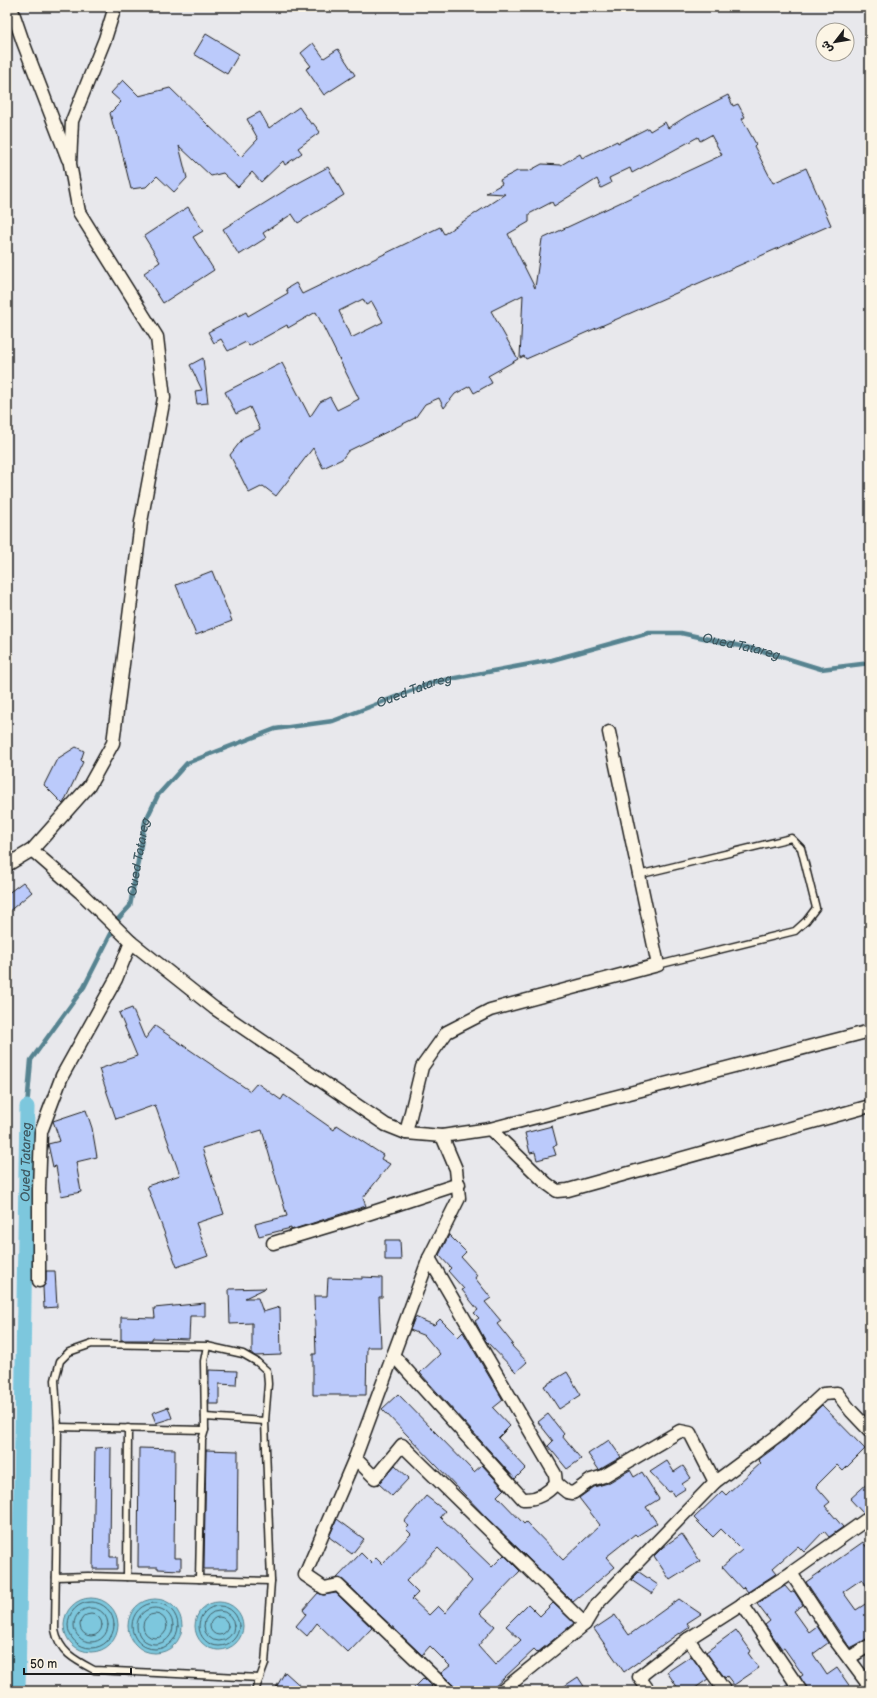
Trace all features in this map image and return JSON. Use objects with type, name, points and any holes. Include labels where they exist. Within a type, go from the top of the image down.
[{"type":"street","points":[[7,865],[32,850],[89,786],[113,743],[141,522],[164,398],[157,337],[79,212],[70,164],[11,7]]},
{"type":"street","points":[[70,164],[72,121],[105,39],[115,7]]},
{"type":"street","points":[[406,1133],[422,1067],[447,1032],[490,1010],[658,965],[609,732]]},
{"type":"street","points":[[32,850],[80,892],[131,942],[214,1008],[386,1125],[406,1133],[442,1136],[490,1129],[870,1031]]},
{"type":"street","points":[[39,1281],[39,1189],[42,1132],[62,1076],[116,979],[131,942]]},
{"type":"street","points":[[490,1129],[546,1184],[557,1191],[568,1190],[870,1106]]},
{"type":"street","points":[[442,1136],[456,1169],[459,1184],[459,1198],[429,1258],[355,1458],[305,1575],[324,1588],[338,1585],[449,1691]]},
{"type":"street","points":[[273,1243],[459,1184]]},
{"type":"street","points":[[393,1356],[523,1499],[532,1500],[552,1488],[556,1483],[556,1474],[429,1258]]},
{"type":"street","points":[[502,1691],[585,1624],[597,1604],[715,1482],[781,1433],[823,1394],[837,1393],[851,1412],[870,1431]]},
{"type":"street","points":[[556,1483],[567,1492],[573,1493],[591,1480],[604,1476],[680,1431],[690,1433],[715,1482]]},
{"type":"street","points":[[355,1458],[375,1478],[402,1444],[585,1624]]},
{"type":"street","points":[[649,1691],[639,1677],[688,1640],[791,1573],[870,1517]]},
{"type":"street","points":[[791,1573],[835,1640],[870,1687]]},
{"type":"street","points":[[742,1604],[801,1691]]},
{"type":"street","points":[[688,1640],[725,1691]]},
{"type":"street","points":[[849,1658],[870,1645]]},
{"type":"lane","points":[[638,875],[792,838],[801,848],[816,908],[806,921],[795,931],[658,965]]},
{"type":"lane","points":[[256,1691],[265,1664],[272,1581],[265,1421],[268,1384],[267,1371],[257,1362],[243,1354],[207,1346],[92,1344],[69,1352],[60,1361],[55,1380],[58,1427],[55,1630],[57,1640],[75,1660],[94,1670],[260,1678]]},
{"type":"lane","points":[[199,1579],[202,1440],[205,1430],[204,1361],[207,1346]]},
{"type":"lane","points":[[205,1417],[265,1421]]},
{"type":"lane","points":[[58,1427],[205,1430]]},
{"type":"lane","points":[[127,1577],[128,1428]]},
{"type":"lane","points":[[56,1576],[272,1581]]},
{"type":"water","points":[[91,1598],[101,1600],[110,1606],[116,1615],[118,1625],[116,1635],[110,1644],[101,1650],[91,1652],[81,1650],[72,1644],[66,1635],[64,1625],[66,1615],[72,1606],[81,1600]]},
{"type":"water","points":[[155,1599],[165,1601],[174,1607],[180,1616],[182,1626],[180,1636],[174,1645],[165,1651],[155,1653],[145,1651],[136,1645],[130,1636],[128,1626],[130,1616],[136,1607],[145,1601]]},
{"type":"water","points":[[214,1602],[224,1602],[236,1609],[243,1621],[243,1631],[236,1643],[224,1650],[214,1650],[206,1646],[199,1639],[195,1631],[195,1621],[199,1613],[206,1606]]},
{"type":"building","points":[[206,34],[239,54],[227,74],[194,54]]},
{"type":"building","points":[[313,43],[324,58],[338,49],[355,75],[324,95],[306,69],[311,66],[301,53]]},
{"type":"building","points":[[123,80],[139,96],[170,88],[241,157],[258,139],[247,119],[260,112],[269,128],[299,107],[311,124],[313,123],[320,132],[298,148],[302,153],[285,165],[283,161],[261,182],[252,172],[238,187],[223,173],[211,176],[179,146],[187,178],[174,192],[157,176],[146,187],[131,189],[117,132],[114,129],[110,113],[121,102],[111,93]]},
{"type":"building","points":[[728,95],[733,106],[738,104],[745,117],[742,119],[756,144],[754,146],[773,183],[806,168],[831,225],[526,359],[524,356],[520,358],[523,295],[491,311],[518,359],[488,376],[492,383],[474,393],[470,386],[455,394],[444,408],[439,398],[425,404],[415,418],[348,451],[342,459],[323,468],[313,448],[276,496],[263,486],[249,493],[230,455],[244,437],[260,429],[250,407],[236,414],[225,392],[282,363],[310,417],[320,402],[330,397],[337,410],[359,399],[316,312],[288,328],[287,325],[249,346],[246,342],[228,351],[221,339],[214,343],[208,332],[246,312],[248,316],[288,293],[286,289],[296,283],[302,294],[440,227],[444,234],[505,194],[486,193],[502,184],[500,180],[517,171],[529,171],[542,164],[561,165],[580,154],[582,158],[617,141],[618,143],[648,128],[650,131],[665,122],[668,128],[687,116]],"holes":[[[711,135],[722,155],[542,239],[535,288],[508,234],[529,222],[529,214],[552,202],[554,206],[597,179],[601,188],[611,183],[609,178],[630,168],[632,173],[698,137],[700,141]],[[363,299],[366,305],[372,302],[383,322],[351,338],[339,311]]]},
{"type":"building","points":[[328,167],[344,195],[298,223],[292,214],[263,233],[266,238],[239,255],[223,229],[289,188]]},
{"type":"building","points":[[188,207],[203,231],[193,237],[214,270],[163,303],[144,273],[160,262],[144,236]]},
{"type":"building","points":[[203,358],[208,403],[197,404],[195,391],[202,390],[190,365]]},
{"type":"building","points":[[212,571],[232,621],[196,635],[176,585]]},
{"type":"building","points":[[76,747],[84,751],[81,760],[83,762],[63,804],[44,785],[57,759]]},
{"type":"building","points":[[23,882],[32,892],[7,913],[7,894]]},
{"type":"building","points":[[132,1008],[145,1039],[155,1026],[250,1091],[257,1083],[281,1100],[284,1095],[334,1130],[337,1125],[383,1155],[381,1159],[390,1164],[363,1198],[366,1206],[291,1230],[291,1228],[259,1236],[255,1224],[287,1216],[262,1130],[202,1148],[224,1214],[196,1223],[208,1256],[177,1267],[147,1186],[180,1175],[155,1105],[116,1119],[99,1069],[137,1056],[119,1013]]},
{"type":"building","points":[[86,1110],[92,1128],[97,1157],[76,1162],[81,1192],[61,1196],[56,1166],[53,1167],[48,1144],[60,1141],[53,1121]]},
{"type":"building","points":[[552,1126],[557,1145],[553,1146],[556,1155],[537,1160],[535,1152],[530,1153],[525,1133]]},
{"type":"building","points":[[449,1235],[466,1252],[461,1257],[477,1275],[475,1278],[491,1298],[485,1302],[501,1321],[497,1324],[513,1344],[511,1345],[527,1362],[516,1372],[485,1340],[475,1321],[479,1318],[474,1313],[478,1310],[462,1290],[464,1289],[448,1271],[451,1268],[439,1255]]},
{"type":"building","points":[[385,1240],[400,1240],[401,1260],[385,1260]]},
{"type":"building","points":[[46,1271],[55,1271],[57,1307],[44,1308],[43,1287],[46,1281]]},
{"type":"building","points":[[362,1277],[382,1278],[382,1297],[379,1297],[381,1347],[367,1347],[366,1395],[313,1395],[313,1354],[316,1354],[314,1296],[327,1296],[328,1278],[362,1279]]},
{"type":"building","points":[[266,1288],[245,1298],[258,1298],[263,1312],[280,1307],[281,1355],[255,1356],[252,1354],[252,1323],[230,1324],[229,1289]]},
{"type":"building","points":[[205,1303],[205,1316],[190,1316],[189,1339],[152,1338],[152,1340],[121,1340],[121,1317],[155,1318],[154,1308]]},
{"type":"building","points":[[415,1317],[434,1325],[440,1319],[458,1337],[463,1332],[503,1400],[493,1408],[510,1426],[498,1438],[526,1468],[515,1479],[420,1373],[440,1354],[425,1336],[410,1330]]},
{"type":"building","points":[[209,1370],[237,1371],[236,1385],[219,1384],[219,1404],[209,1404]]},
{"type":"building","points":[[567,1372],[581,1395],[559,1409],[544,1386]]},
{"type":"building","points":[[398,1394],[474,1472],[482,1465],[504,1489],[497,1496],[524,1524],[526,1522],[563,1560],[600,1525],[579,1498],[594,1487],[608,1483],[630,1470],[634,1477],[642,1472],[659,1499],[646,1507],[657,1523],[637,1536],[635,1534],[606,1557],[615,1567],[573,1602],[487,1518],[382,1409]]},
{"type":"building","points":[[822,1405],[865,1449],[843,1471],[837,1465],[816,1486],[830,1502],[825,1506],[843,1527],[829,1537],[824,1531],[804,1552],[798,1546],[773,1568],[777,1573],[748,1592],[744,1587],[742,1589],[722,1567],[742,1550],[721,1529],[713,1537],[694,1518],[722,1491],[726,1495],[761,1463],[758,1460],[785,1440]]},
{"type":"building","points":[[168,1407],[172,1418],[156,1423],[152,1413]]},
{"type":"building","points":[[548,1414],[564,1434],[562,1436],[581,1459],[567,1469],[548,1446],[553,1441],[538,1422]]},
{"type":"building","points":[[609,1440],[621,1457],[599,1470],[588,1454]]},
{"type":"building","points":[[111,1447],[110,1557],[117,1557],[117,1569],[93,1569],[95,1448]]},
{"type":"building","points":[[139,1448],[175,1449],[174,1558],[181,1558],[181,1570],[158,1569],[158,1567],[138,1567]]},
{"type":"building","points":[[206,1450],[238,1451],[237,1569],[204,1569]]},
{"type":"building","points":[[667,1461],[674,1472],[683,1466],[691,1478],[682,1484],[685,1489],[674,1496],[671,1491],[669,1492],[650,1472]]},
{"type":"building","points":[[395,1465],[409,1478],[392,1496],[379,1484]]},
{"type":"building","points":[[870,1481],[870,1510],[863,1513],[850,1499]]},
{"type":"building","points":[[426,1496],[445,1511],[440,1517],[492,1567],[504,1555],[520,1571],[480,1613],[495,1626],[478,1646],[495,1665],[521,1640],[506,1626],[528,1604],[540,1616],[553,1603],[574,1623],[537,1653],[534,1650],[490,1691],[456,1691],[454,1686],[441,1673],[450,1666],[430,1646],[422,1655],[343,1580],[337,1578],[361,1553],[371,1563],[376,1558],[382,1564],[411,1534],[406,1529],[409,1526],[404,1522]],"holes":[[[438,1548],[472,1581],[445,1613],[438,1606],[429,1615],[412,1599],[418,1593],[406,1581]]]},
{"type":"building","points":[[337,1519],[364,1539],[352,1554],[329,1537]]},
{"type":"building","points":[[682,1534],[700,1561],[670,1580],[654,1556],[663,1547]]},
{"type":"building","points":[[863,1542],[870,1552],[870,1591],[862,1579],[843,1592],[856,1610],[870,1601],[870,1638],[850,1648],[806,1582]]},
{"type":"building","points":[[639,1572],[658,1585],[652,1594],[631,1580]]},
{"type":"building","points":[[785,1586],[791,1593],[794,1591],[803,1605],[794,1611],[809,1632],[817,1626],[828,1643],[813,1654],[827,1675],[837,1668],[853,1691],[808,1691],[800,1677],[803,1675],[784,1648],[782,1649],[765,1625],[770,1621],[757,1604]]},
{"type":"building","points":[[318,1593],[323,1595],[336,1593],[372,1628],[348,1653],[317,1623],[307,1636],[296,1626],[306,1614],[303,1610]]},
{"type":"building","points":[[679,1599],[701,1614],[687,1623],[690,1627],[680,1634],[679,1633],[624,1672],[594,1629],[615,1615],[629,1635]]},
{"type":"building","points":[[736,1630],[751,1651],[748,1653],[759,1668],[734,1685],[727,1676],[725,1678],[706,1652]]},
{"type":"building","points":[[691,1656],[708,1679],[691,1691],[680,1691],[667,1672]]},
{"type":"building","points":[[285,1672],[306,1691],[274,1691]]},
{"type":"building","points":[[578,1677],[587,1691],[557,1691]]},
{"type":"building","points":[[424,1678],[432,1686],[427,1691],[411,1691]]},
{"type":"building","points":[[787,1684],[792,1691],[775,1691]]},
{"type":"waterway","name":"Oued Tatareg","points":[[27,1107],[31,1060],[84,987],[119,918],[130,906],[145,822],[158,795],[187,763],[275,729],[333,721],[434,682],[552,660],[649,633],[681,633],[763,651],[821,669],[870,663]]},
{"type":"waterway","name":"Oued Tatareg","points":[[18,1691],[27,1107]]}]
